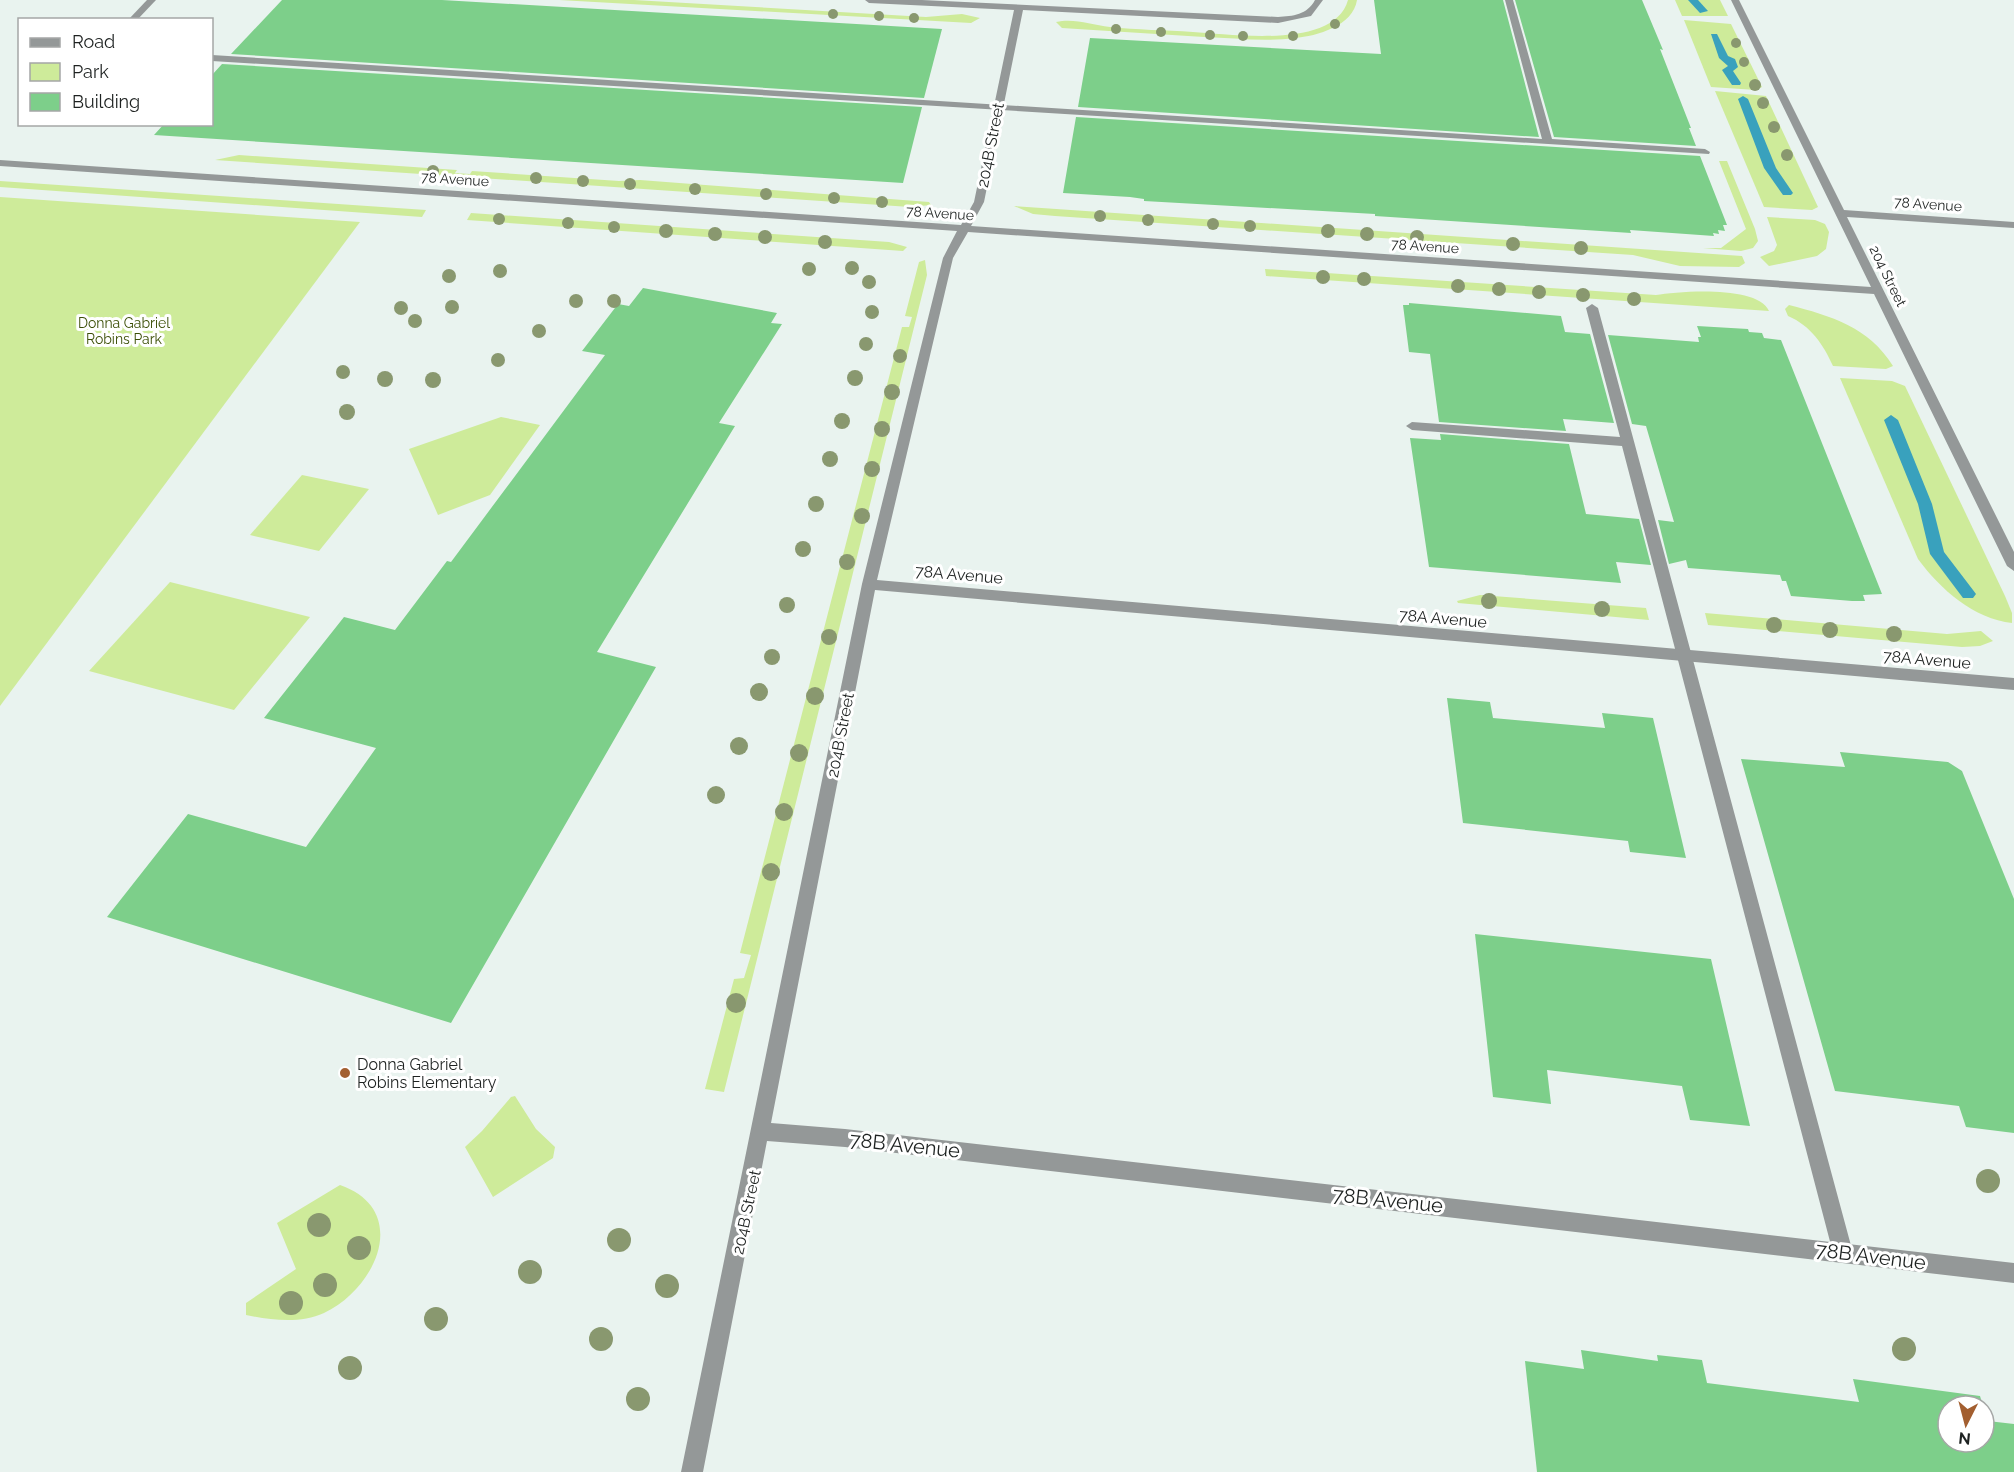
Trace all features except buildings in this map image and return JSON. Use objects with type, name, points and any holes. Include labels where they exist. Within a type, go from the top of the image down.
[{"type":"street","points":[[134,18],[152,0]]},
{"type":"street","points":[[869,0],[1278,21],[1307,15],[1316,8],[1319,0]]},
{"type":"street","points":[[1509,0],[1548,142]]},
{"type":"street","name":"204 Street","points":[[1735,0],[2014,566]]},
{"type":"street","name":"204B Street","points":[[692,1472],[762,1131],[869,584],[948,258],[979,202],[1019,8]]},
{"type":"street","points":[[213,58],[1706,152]]},
{"type":"street","name":"78 Avenue","points":[[0,163],[1878,291]]},
{"type":"street","name":"78 Avenue","points":[[1839,213],[2014,225]]},
{"type":"street","points":[[1592,308],[1843,1253]]},
{"type":"street","points":[[1412,426],[1626,442]]},
{"type":"street","name":"78A Avenue","points":[[869,584],[1683,657],[2014,684]]},
{"type":"street","name":"78B Avenue","points":[[762,1131],[880,1142],[2014,1273]]},
{"type":"green space","points":[[559,0],[634,0],[926,17],[962,14],[980,18],[971,23]]},
{"type":"green space","points":[[1348,0],[1357,0],[1354,9],[1349,17],[1333,28],[1313,35],[1284,39],[1238,39],[1062,28],[1056,22],[1076,21],[1120,28],[1280,36],[1303,33],[1323,26],[1339,16]]},
{"type":"green space","points":[[1675,0],[1720,0],[1728,16],[1682,16]]},
{"type":"green space","points":[[1684,20],[1731,24],[1762,87],[1756,90],[1711,87]]},
{"type":"green space","points":[[1715,91],[1766,96],[1818,207],[1812,210],[1764,207]]},
{"type":"green space","points":[[239,155],[457,170],[455,173],[470,174],[472,171],[619,181],[640,180],[929,202],[931,205],[910,207],[215,160]]},
{"type":"green space","points":[[1719,161],[1727,161],[1755,229],[1758,241],[1753,248],[1741,251],[1703,248],[1721,248],[1746,229]]},
{"type":"green space","points":[[0,181],[426,210],[422,217],[0,187]]},
{"type":"green space","name":"Donna Gabriel Robins Park","points":[[0,197],[360,222],[0,706]]},
{"type":"green space","points":[[1014,206],[1742,256],[1745,263],[1739,267],[1680,266],[1633,255],[1055,216],[1033,214]]},
{"type":"green space","points":[[471,213],[889,242],[907,247],[903,251],[467,220]]},
{"type":"green space","points":[[1767,217],[1815,220],[1825,224],[1829,232],[1826,249],[1817,256],[1769,266],[1760,257],[1774,251],[1777,245]]},
{"type":"green space","points":[[925,260],[927,275],[724,1092],[705,1089],[734,979],[744,978],[751,955],[740,953],[902,327],[909,327],[912,317],[905,316],[919,262]]},
{"type":"green space","points":[[1265,269],[1656,295],[1699,291],[1735,293],[1762,303],[1769,311],[1266,276]]},
{"type":"green space","points":[[1789,305],[1834,319],[1861,332],[1873,342],[1893,366],[1886,369],[1833,366],[1825,350],[1810,330],[1788,316],[1785,309]]},
{"type":"green space","points":[[1840,378],[1892,381],[1905,386],[2005,596],[2012,613],[2012,623],[1984,616],[1959,601],[1918,559]]},
{"type":"green space","points":[[501,417],[540,425],[490,495],[438,515],[409,449]]},
{"type":"green space","points":[[302,475],[369,489],[319,551],[250,535]]},
{"type":"green space","points":[[170,582],[310,617],[234,710],[89,671]]},
{"type":"green space","points":[[1480,595],[1646,608],[1649,620],[1458,603],[1457,601]]},
{"type":"green space","points":[[1705,613],[1947,634],[1981,631],[1993,641],[1980,646],[1962,647],[1708,625]]},
{"type":"green space","points":[[515,1096],[536,1129],[555,1147],[553,1158],[493,1197],[465,1147],[511,1097]]},
{"type":"green space","points":[[340,1185],[362,1197],[375,1212],[380,1230],[378,1249],[371,1268],[359,1286],[343,1301],[324,1313],[305,1319],[285,1320],[246,1315],[246,1303],[296,1269],[277,1223]]},
{"type":"waterway","points":[[1693,0],[1703,11]]},
{"type":"waterway","points":[[1714,36],[1724,58],[1731,61],[1733,67],[1727,70],[1736,83]]},
{"type":"waterway","points":[[1743,99],[1770,168],[1787,193]]},
{"type":"waterway","points":[[1891,420],[1925,504],[1937,554],[1968,594]]},
{"type":"place","name":"Donna Gabriel Robins Elementary","points":[[345,1073]]}]
